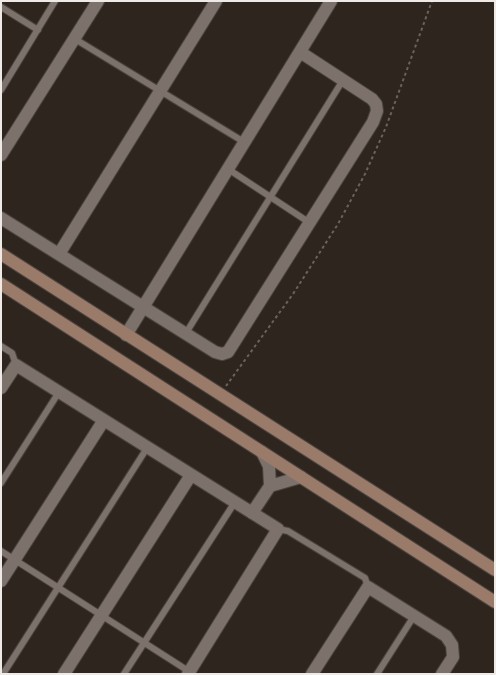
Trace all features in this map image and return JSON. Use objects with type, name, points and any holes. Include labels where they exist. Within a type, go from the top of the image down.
[{"type":"street","points":[[1,156],[98,1]]},
{"type":"street","points":[[59,254],[216,1]]},
{"type":"street","points":[[126,335],[331,1]]},
{"type":"street","points":[[1,218],[216,352],[222,354],[228,352],[373,122],[377,111],[376,104],[372,99],[300,52]]},
{"type":"street","points":[[1,254],[495,570]]},
{"type":"street","points":[[1,284],[495,602]]},
{"type":"street","points":[[1,388],[16,364],[147,448],[278,529],[190,673]]},
{"type":"street","points":[[1,581],[104,420]]},
{"type":"street","points":[[252,513],[270,486],[269,466],[262,452]]},
{"type":"street","points":[[64,674],[191,475]]},
{"type":"street","points":[[270,486],[301,477]]},
{"type":"street","points":[[312,674],[368,587],[446,636],[452,645],[453,656],[442,674]]},
{"type":"lane","points":[[1,90],[55,1]]},
{"type":"lane","points":[[1,7],[38,30]]},
{"type":"lane","points":[[75,39],[244,142]]},
{"type":"lane","points":[[186,333],[343,80]]},
{"type":"lane","points":[[228,170],[310,222]]},
{"type":"lane","points":[[1,346],[12,353],[16,364]]},
{"type":"lane","points":[[1,483],[59,392]]},
{"type":"lane","points":[[2,674],[147,448]]},
{"type":"lane","points":[[124,674],[235,502]]},
{"type":"lane","points":[[278,529],[288,531],[365,578],[368,587]]},
{"type":"lane","points":[[1,551],[190,673]]},
{"type":"lane","points":[[377,674],[414,616]]},
{"type":"path","points":[[220,395],[294,294],[338,224],[365,174],[386,127],[432,1]]}]
